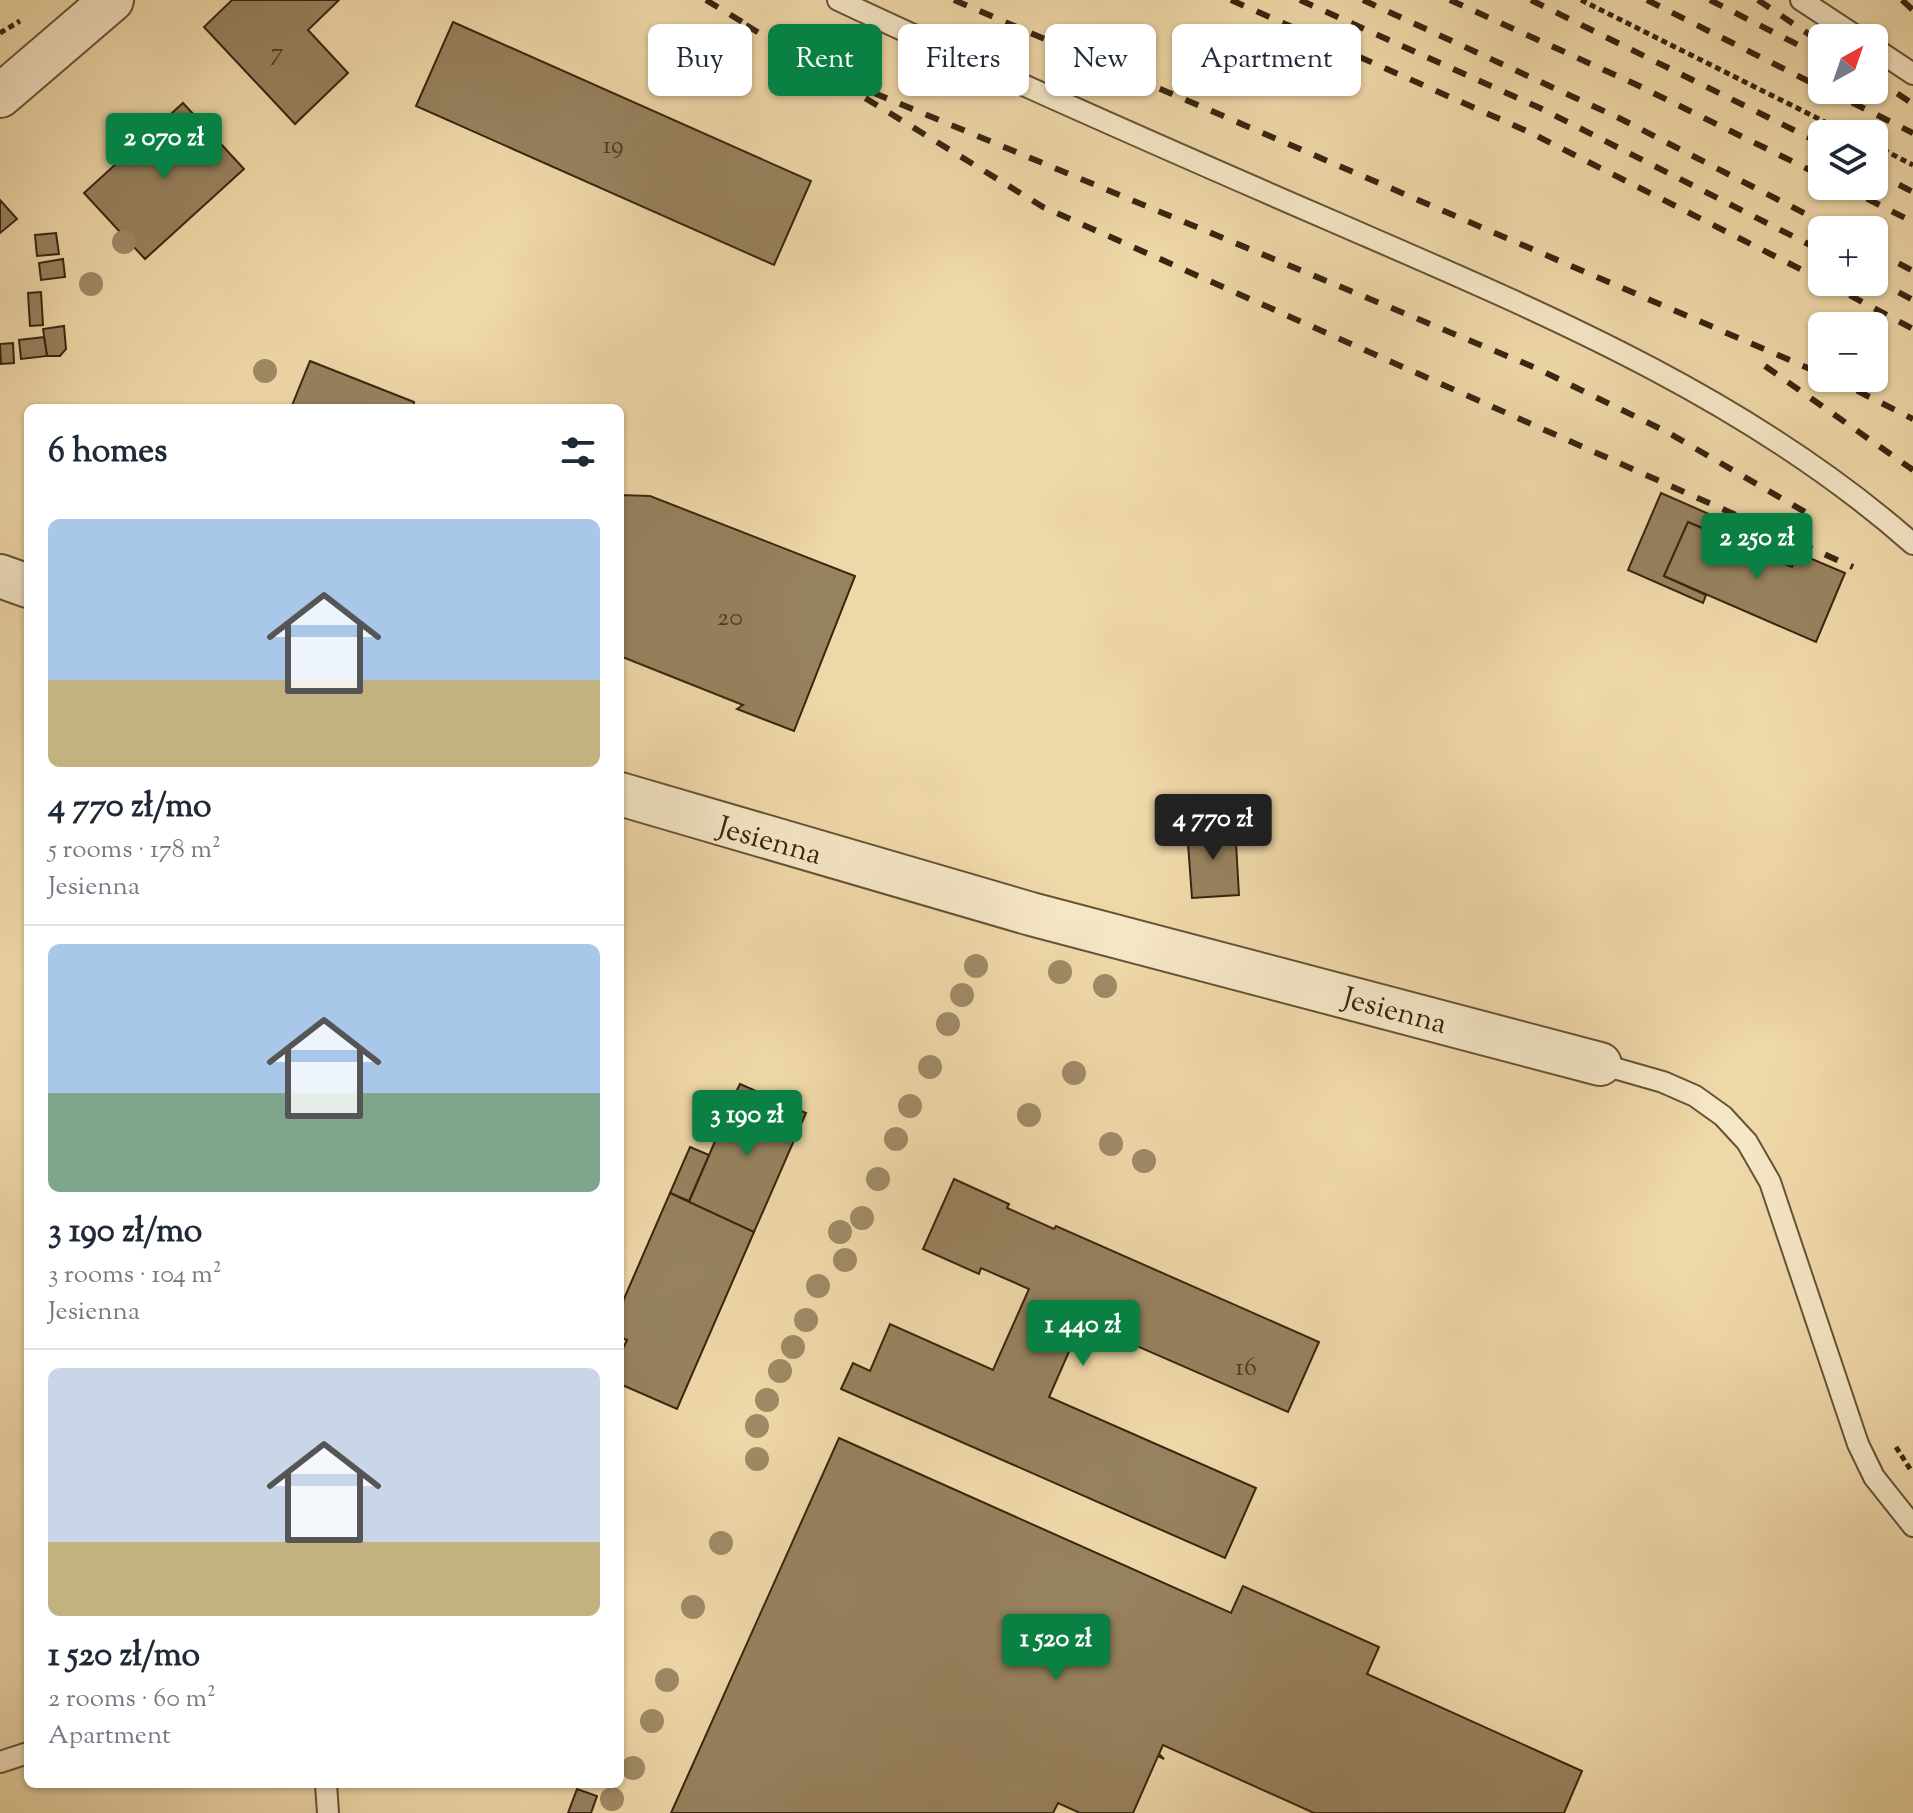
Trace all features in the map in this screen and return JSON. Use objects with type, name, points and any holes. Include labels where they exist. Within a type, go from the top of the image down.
[{"type":"street","points":[[0,96],[94,6]]},
{"type":"street","points":[[0,576],[24,585]]},
{"type":"street","name":"Jesienna","points":[[624,795],[1031,914],[1600,1064]]},
{"type":"lane","points":[[838,0],[1031,90],[1553,319],[1704,396],[1778,441],[1844,487],[1913,544]]},
{"type":"lane","points":[[1801,0],[1838,24]]},
{"type":"lane","points":[[1888,57],[1913,74]]},
{"type":"lane","name":"Jesienna","points":[[1600,1064],[1663,1082],[1695,1096],[1723,1116],[1747,1142],[1770,1182],[1858,1444],[1874,1477],[1913,1526]]},
{"type":"lane","points":[[0,1762],[24,1754]]},
{"type":"lane","points":[[326,1788],[328,1813]]},
{"type":"path","points":[[1581,0],[1821,120]]},
{"type":"path","points":[[1888,152],[1913,165]]},
{"type":"building","points":[[232,0],[339,0],[308,30],[348,73],[295,124],[204,27]]},
{"type":"building","points":[[453,22],[811,181],[774,265],[416,106]]},
{"type":"building","points":[[183,103],[244,169],[145,259],[84,193]]},
{"type":"building","points":[[0,200],[17,219],[0,233]]},
{"type":"building","points":[[56,233],[59,254],[37,256],[35,235]]},
{"type":"building","points":[[63,259],[65,277],[41,280],[39,263]]},
{"type":"building","points":[[41,292],[43,325],[30,326],[28,293]]},
{"type":"building","points":[[64,326],[66,349],[60,356],[47,356],[43,329]]},
{"type":"building","points":[[44,337],[47,356],[21,359],[19,340]]},
{"type":"building","points":[[13,343],[14,363],[1,364],[0,344]]},
{"type":"building","points":[[310,361],[414,402],[414,404],[293,404]]},
{"type":"building","points":[[1661,493],[1734,525],[1729,539],[1688,522],[1664,576],[1706,595],[1703,603],[1628,570]]},
{"type":"building","points":[[624,495],[650,496],[855,576],[794,731],[737,709],[743,705],[624,658]]},
{"type":"building","points":[[1688,522],[1792,567],[1798,553],[1845,573],[1816,642],[1664,576]]},
{"type":"building","points":[[1235,826],[1239,895],[1192,898],[1187,830]]},
{"type":"building","points":[[740,1084],[806,1113],[754,1232],[688,1204],[716,1139],[713,1138]]},
{"type":"building","points":[[690,1147],[709,1155],[689,1201],[670,1193]]},
{"type":"building","points":[[954,1179],[1054,1229],[1056,1226],[1319,1342],[1288,1412],[1082,1322],[1049,1397],[1256,1488],[1225,1558],[841,1389],[853,1363],[870,1371],[890,1324],[993,1370],[1029,1289],[981,1268],[979,1274],[923,1249]]},
{"type":"building","points":[[670,1193],[754,1232],[677,1409],[624,1386],[624,1346],[627,1340],[624,1339],[624,1299]]},
{"type":"building","points":[[839,1438],[1231,1613],[1243,1586],[1379,1647],[1367,1674],[1582,1771],[1564,1813],[1314,1813],[1163,1745],[1159,1754],[1164,1759],[1158,1756],[1133,1813],[1080,1813],[1058,1803],[1053,1813],[671,1813]]},
{"type":"building","points":[[577,1789],[597,1796],[591,1813],[568,1813]]},
{"type":"railway","points":[[706,0],[754,29]]},
{"type":"railway","points":[[954,0],[1808,368]]},
{"type":"railway","points":[[1231,0],[1529,132],[1808,273]]},
{"type":"railway","points":[[1300,0],[1540,108],[1808,244]]},
{"type":"railway","points":[[1363,0],[1619,118],[1810,216]]},
{"type":"railway","points":[[1450,0],[1635,84],[1808,169]]},
{"type":"railway","points":[[1531,0],[1808,137]]},
{"type":"railway","points":[[1647,0],[1808,81]]},
{"type":"railway","points":[[1710,0],[1808,50]]},
{"type":"railway","points":[[1758,0],[1808,34]]},
{"type":"railway","points":[[1902,0],[1913,10]]},
{"type":"railway","points":[[752,29],[1043,207],[1853,567]]},
{"type":"railway","points":[[1888,87],[1913,104]]},
{"type":"railway","points":[[881,96],[1536,368],[1667,432],[1805,512]]},
{"type":"railway","points":[[1855,104],[1913,133]]},
{"type":"railway","points":[[1888,179],[1913,192]]},
{"type":"railway","points":[[1870,200],[1913,222]]},
{"type":"railway","points":[[1888,258],[1913,271]]},
{"type":"railway","points":[[1888,287],[1913,300]]},
{"type":"railway","points":[[1851,296],[1913,329]]},
{"type":"railway","points":[[1765,366],[1913,470]]},
{"type":"railway","points":[[1860,392],[1913,419]]}]
